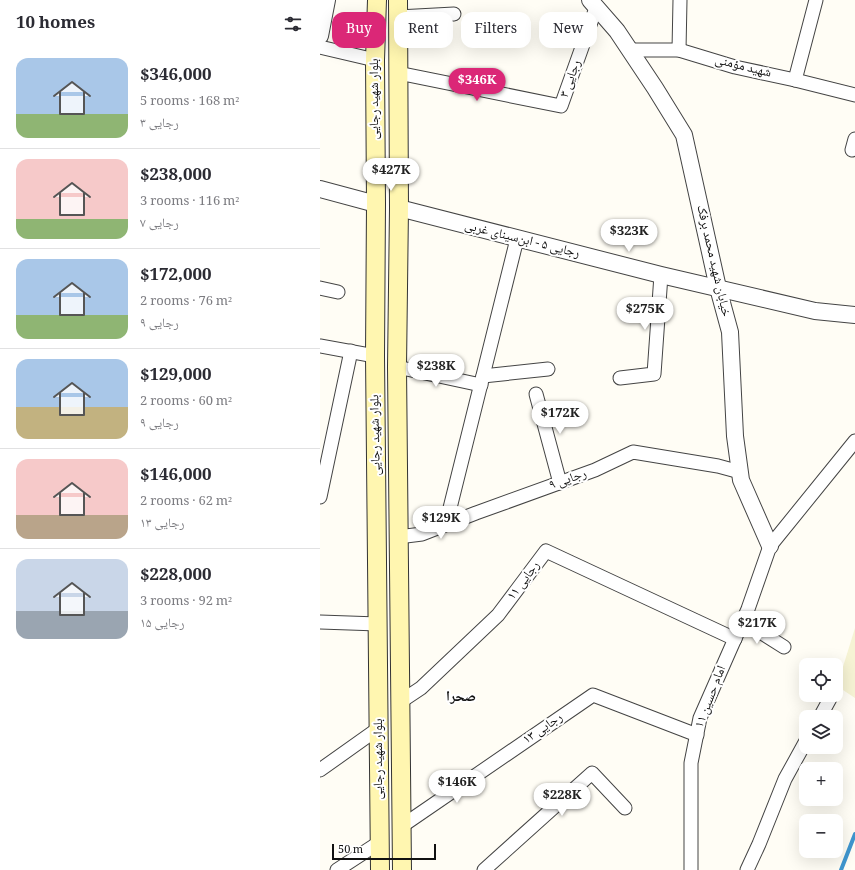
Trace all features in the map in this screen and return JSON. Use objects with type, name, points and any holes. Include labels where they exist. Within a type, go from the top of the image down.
[{"type":"main road","name":"بلوار شهید رجایی","points":[[377,0],[375,60],[375,356],[380,870]]},
{"type":"main road","name":"بلوار شهید رجایی","points":[[398,8],[399,208],[397,367],[402,870]]},
{"type":"main road","points":[[376,204],[399,208]]},
{"type":"street","points":[[320,36],[327,0]]},
{"type":"street","points":[[679,50],[680,0]]},
{"type":"street","points":[[795,80],[816,0]]},
{"type":"street","name":"خیابان شهید محمد برفک","points":[[593,4],[617,31],[656,88],[684,135],[718,288],[730,332],[735,436],[740,480],[770,546]]},
{"type":"street","name":"رجایی ۳","points":[[398,73],[561,106],[593,4]]},
{"type":"street","points":[[398,8],[454,14]]},
{"type":"street","points":[[320,47],[375,60]]},
{"type":"street","name":"شهید مؤمنی","points":[[630,50],[679,50],[735,67],[855,95]]},
{"type":"street","points":[[320,189],[376,204]]},
{"type":"street","name":"رجایی ۵ - ابن‌سینای غربی","points":[[399,208],[661,275],[815,311],[855,315]]},
{"type":"street","points":[[446,524],[518,239]]},
{"type":"street","points":[[620,378],[654,374],[661,275]]},
{"type":"street","points":[[320,288],[338,292]]},
{"type":"street","points":[[320,346],[375,356]]},
{"type":"street","points":[[320,497],[351,351]]},
{"type":"street","points":[[397,367],[482,381],[548,369]]},
{"type":"street","points":[[536,394],[560,483]]},
{"type":"street","name":"امام حسین ۱۱","points":[[691,870],[691,763],[700,718],[748,609],[770,546],[855,441]]},
{"type":"street","name":"رجایی ۹","points":[[398,537],[422,534],[482,510],[595,470],[633,452],[718,466],[740,472]]},
{"type":"street","name":"رجایی ۱۱","points":[[400,702],[421,688],[498,615],[546,551],[735,639]]},
{"type":"street","points":[[743,621],[784,647]]},
{"type":"street","points":[[320,622],[378,624]]},
{"type":"street","name":"رجایی ۱۳","points":[[402,826],[593,695],[697,735]]},
{"type":"street","points":[[320,770],[379,728]]},
{"type":"street","points":[[747,870],[785,779],[799,754]]},
{"type":"street","points":[[484,870],[592,773],[625,808]]},
{"type":"street","points":[[337,870],[380,842]]},
{"type":"shaded area","points":[[855,628],[855,698],[843,690],[843,667]]},
{"type":"waterway","points":[[841,870],[855,834]]},
{"type":"district","name":"صحرا","points":[[461,698]]}]
